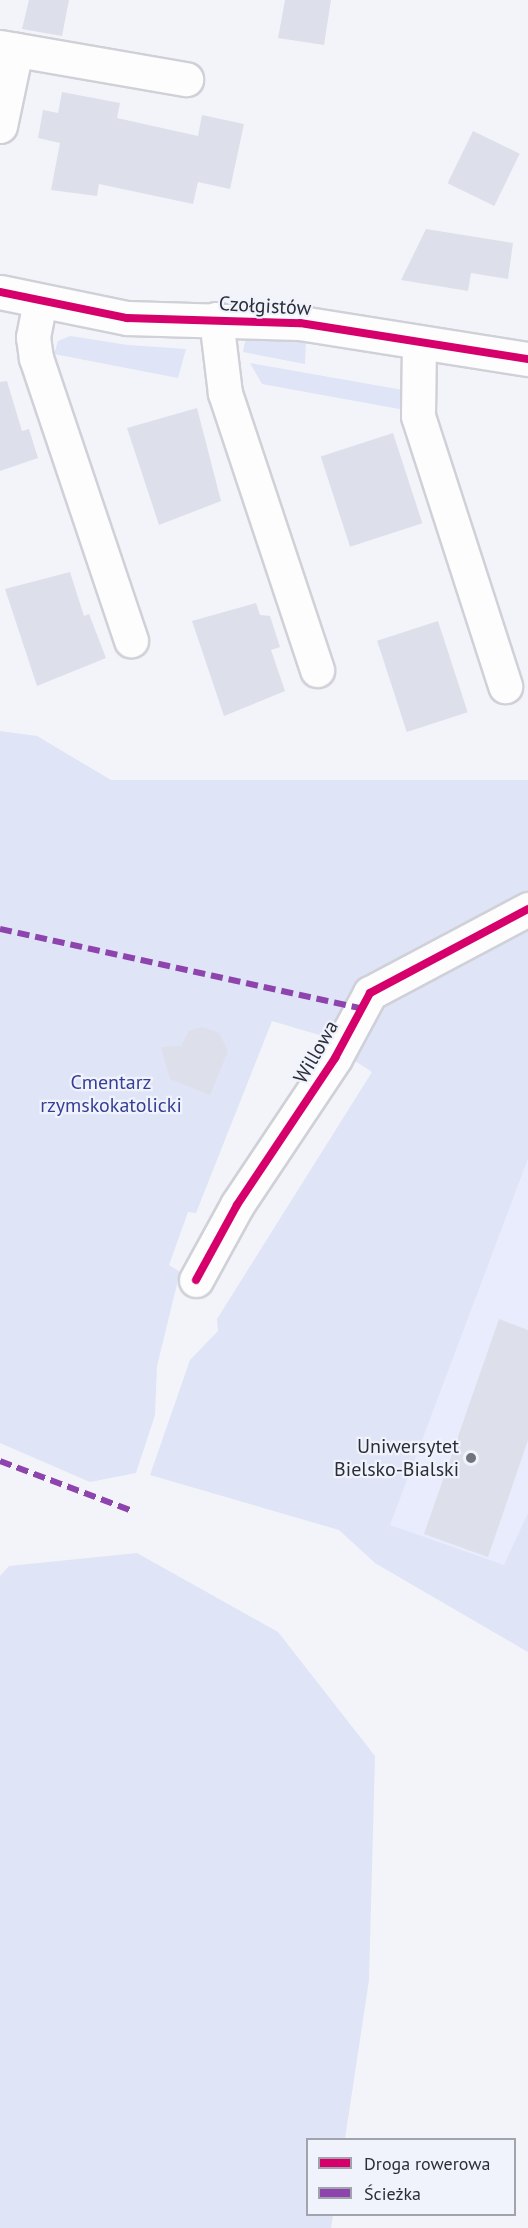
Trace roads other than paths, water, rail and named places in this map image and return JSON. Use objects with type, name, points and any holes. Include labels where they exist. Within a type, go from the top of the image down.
[{"type":"street","points":[[0,126],[8,49],[186,79]]},
{"type":"street","name":"Czołgistów","points":[[0,292],[127,318],[216,319],[332,327],[419,344],[528,359]]},
{"type":"street","points":[[40,302],[33,337],[36,358],[131,640]]},
{"type":"street","name":"Czołgistów","points":[[216,319],[225,393],[317,670]]},
{"type":"street","points":[[419,344],[418,416],[505,686]]},
{"type":"street","name":"Willowa","points":[[196,1280],[237,1205],[334,1058],[370,993],[528,909]]},
{"type":"place","name":"Uniwersytet Bielsko-Bialski","points":[[471,1458]]},
{"type":"park label","name":"Cmentarz rzymskokatolicki","points":[[111,1094]]}]
